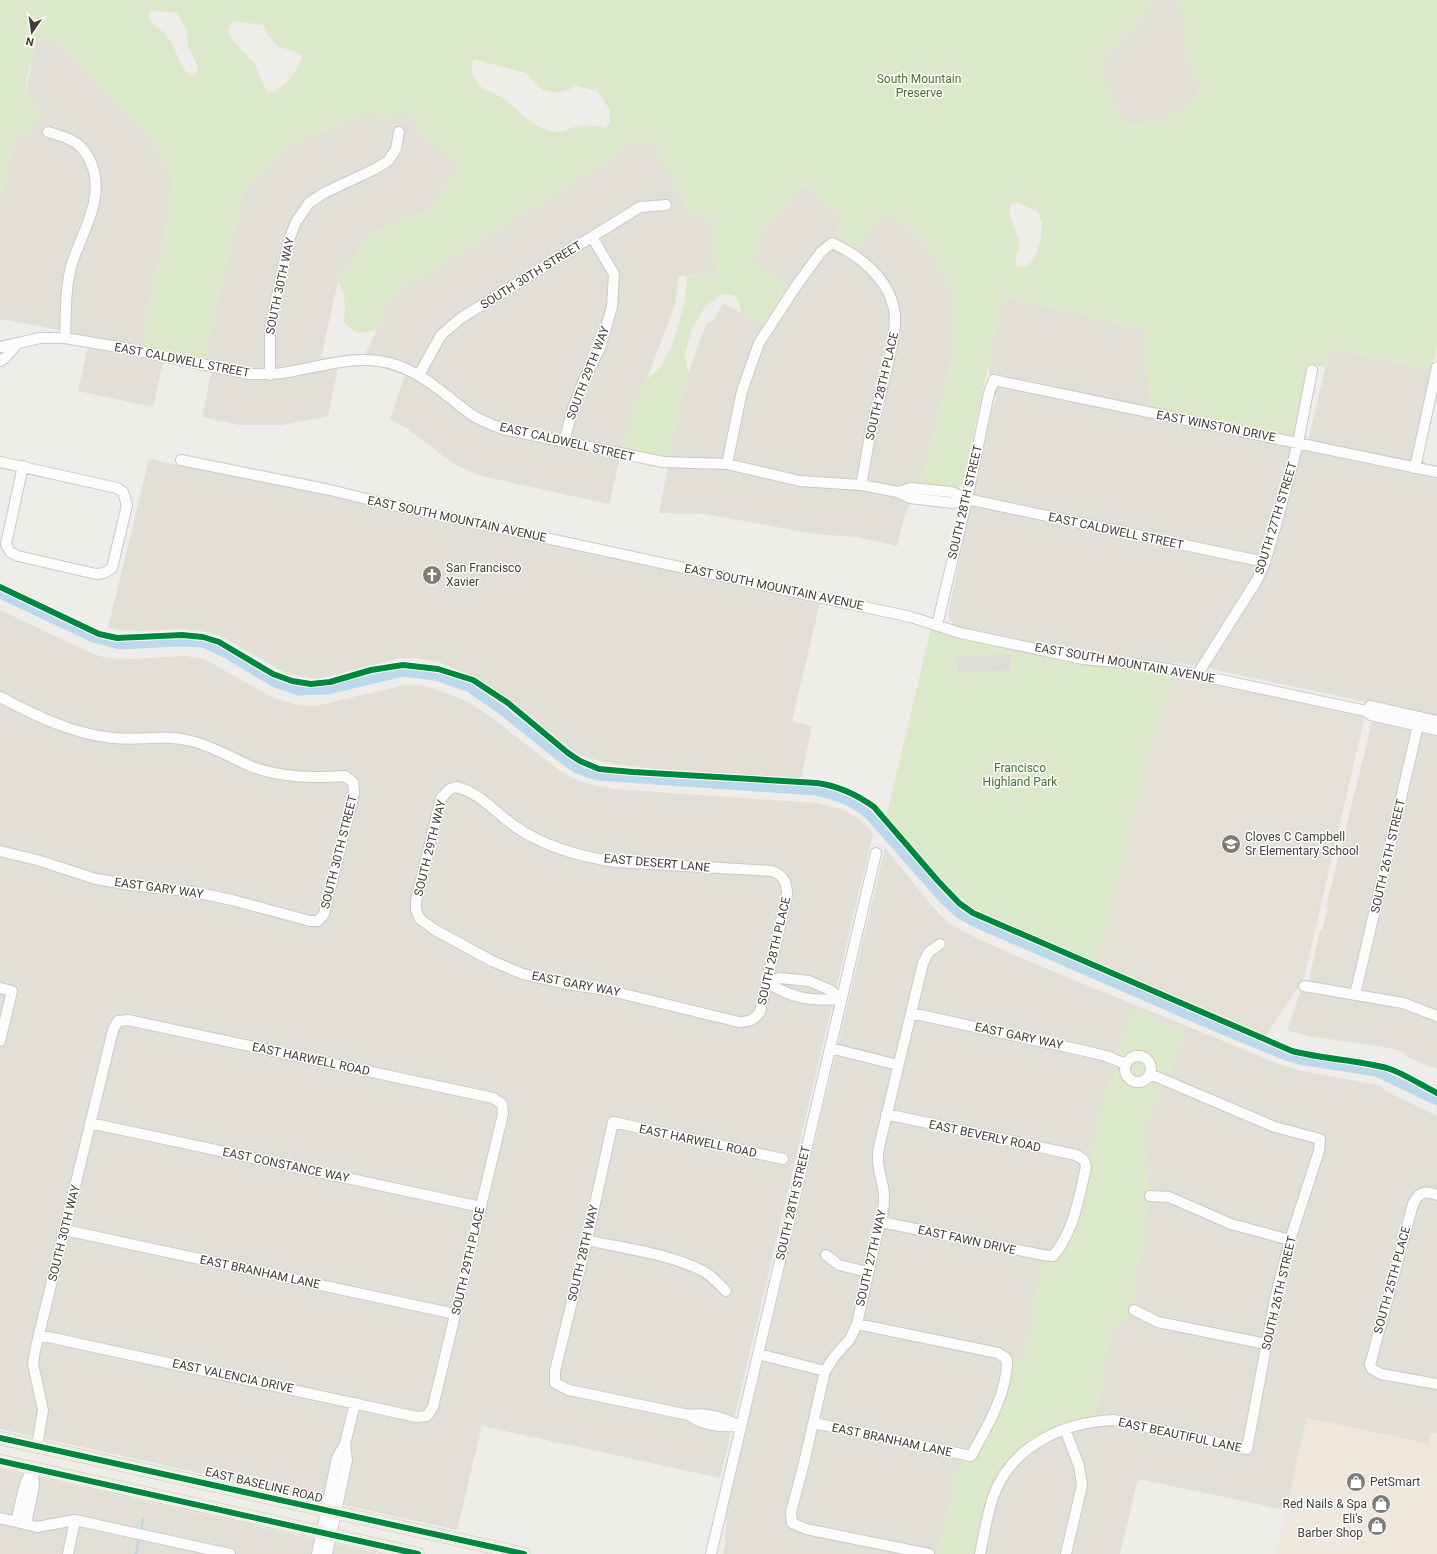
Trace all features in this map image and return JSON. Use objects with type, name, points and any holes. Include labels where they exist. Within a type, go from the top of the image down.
[{"type":"main road","name":"EAST BASELINE ROAD","points":[[0,1438],[524,1554]]},
{"type":"main road","points":[[32,1468],[37,1446]]},
{"type":"main road","points":[[0,1461],[418,1554]]},
{"type":"street","points":[[48,132],[67,137],[80,146],[87,154],[96,178],[95,197],[91,214],[71,268],[67,300],[65,338]]},
{"type":"street","name":"SOUTH 30TH WAY","points":[[270,375],[270,328],[290,237],[296,222],[310,203],[324,193],[375,169],[388,160],[396,149],[399,132]]},
{"type":"street","name":"SOUTH 30TH STREET","points":[[418,375],[441,334],[460,318],[640,207],[666,205]]},
{"type":"street","name":"SOUTH 29TH WAY","points":[[564,442],[573,408],[600,348],[612,307],[614,274],[592,237]]},
{"type":"street","name":"SOUTH 28TH PLACE","points":[[727,464],[742,391],[760,343],[796,286],[820,252],[832,243],[846,250],[871,269],[888,292],[894,310],[895,330],[871,433],[861,485]]},
{"type":"street","name":"EAST CALDWELL STREET","points":[[0,347],[40,338],[65,338],[249,374],[270,375],[288,373],[336,362],[372,360],[396,365],[418,375],[436,386],[473,415],[483,421],[503,429],[663,462],[727,464],[800,481],[861,485],[898,492],[910,488],[920,494],[953,503],[967,499],[1265,562]]},
{"type":"street","points":[[0,361],[5,358],[17,344]]},
{"type":"street","points":[[1415,468],[1437,367]]},
{"type":"street","name":"SOUTH 27TH STREET","points":[[1197,675],[1257,580],[1265,562],[1298,443],[1312,370]]},
{"type":"street","name":"EAST WINSTON DRIVE","points":[[994,380],[1137,411],[1437,472]]},
{"type":"street","name":"SOUTH 28TH STREET","points":[[937,625],[967,499],[989,393],[994,380]]},
{"type":"street","name":"EAST SOUTH MOUNTAIN AVENUE","points":[[181,460],[330,490],[379,502],[903,615],[960,633],[1083,659],[1138,664],[1197,675],[1366,711],[1371,715],[1419,721],[1437,720]]},
{"type":"street","points":[[0,462],[22,466],[117,488],[123,492],[127,504],[112,568],[104,573],[96,574],[18,556],[10,552],[6,544],[22,466]]},
{"type":"street","name":"SOUTH 30TH STREET","points":[[0,697],[48,720],[72,730],[91,735],[128,739],[170,737],[192,741],[213,748],[251,766],[287,776],[312,778],[345,776],[353,782],[354,793],[324,914],[318,921]]},
{"type":"street","name":"EAST SOUTH MOUNTAIN AVENUE","points":[[1419,721],[1437,730]]},
{"type":"street","name":"SOUTH 26TH STREET","points":[[1355,995],[1419,721]]},
{"type":"street","name":"EAST DESERT LANE","points":[[450,789],[456,787],[463,788],[517,828],[553,847],[616,862],[772,871],[780,874],[785,880]]},
{"type":"street","name":"SOUTH 29TH WAY","points":[[416,910],[416,901],[438,808],[441,798],[450,789]]},
{"type":"street","name":"EAST GARY WAY","points":[[0,850],[96,879],[131,885],[194,892],[232,900],[310,921],[318,921]]},
{"type":"street","name":"SOUTH 28TH STREET","points":[[711,1554],[876,853]]},
{"type":"street","name":"SOUTH 28TH PLACE","points":[[752,1020],[760,1012],[787,895],[785,880]]},
{"type":"street","name":"EAST GARY WAY","points":[[416,910],[420,919],[434,930],[492,961],[524,974],[566,984],[607,990],[739,1022],[747,1022],[752,1020]]},
{"type":"street","name":"SOUTH 27TH WAY","points":[[929,1554],[806,1529],[792,1523],[791,1512],[826,1371],[834,1357],[850,1339],[857,1324],[868,1272],[881,1222],[884,1198],[877,1156],[886,1114],[923,963],[929,952],[940,944]]},
{"type":"street","points":[[767,982],[780,978],[806,981],[830,990],[841,999]]},
{"type":"street","points":[[803,999],[806,981]]},
{"type":"street","points":[[767,982],[780,991],[803,999],[841,999]]},
{"type":"street","points":[[1304,986],[1403,1003],[1437,1016]]},
{"type":"street","points":[[0,988],[12,990],[0,1040]]},
{"type":"street","name":"EAST GARY WAY","points":[[911,1013],[1081,1050],[1106,1056],[1126,1064]]},
{"type":"street","name":"EAST HARWELL ROAD","points":[[118,1021],[128,1020],[493,1098],[502,1104]]},
{"type":"street","name":"SOUTH 30TH WAY","points":[[37,1446],[43,1410],[33,1364],[35,1351],[113,1030],[118,1021]]},
{"type":"street","points":[[830,1048],[898,1065]]},
{"type":"street","points":[[1132,1058],[1144,1058],[1150,1064],[1150,1074],[1143,1081],[1132,1081],[1125,1072],[1126,1064],[1132,1058]]},
{"type":"street","name":"SOUTH 26TH STREET","points":[[1150,1074],[1275,1127],[1320,1139],[1319,1151],[1290,1240],[1275,1299],[1248,1449]]},
{"type":"street","name":"SOUTH 29TH PLACE","points":[[427,1416],[433,1407],[481,1207],[502,1114],[502,1104]]},
{"type":"street","name":"EAST BEVERLY ROAD","points":[[886,1114],[1076,1155],[1084,1160],[1086,1167],[1075,1217],[1059,1249],[1053,1256]]},
{"type":"street","name":"EAST HARWELL ROAD","points":[[613,1122],[783,1159]]},
{"type":"street","name":"SOUTH 28TH WAY","points":[[613,1122],[587,1240],[555,1371],[555,1383],[569,1390],[688,1414],[701,1413],[725,1418],[741,1426]]},
{"type":"street","name":"EAST CONSTANCE WAY","points":[[90,1123],[481,1207]]},
{"type":"street","name":"SOUTH 25TH PLACE","points":[[1437,1196],[1426,1192],[1416,1197],[1413,1204],[1407,1221],[1370,1365],[1372,1369],[1381,1374],[1437,1384]]},
{"type":"street","points":[[1150,1196],[1169,1197],[1231,1224],[1290,1240]]},
{"type":"street","name":"EAST FAWN DRIVE","points":[[881,1222],[1043,1256],[1053,1256]]},
{"type":"street","name":"EAST BRANHAM LANE","points":[[65,1230],[455,1314]]},
{"type":"street","points":[[587,1240],[687,1264],[704,1272],[726,1291]]},
{"type":"street","points":[[826,1255],[839,1265],[868,1272]]},
{"type":"street","points":[[1134,1310],[1158,1322],[1266,1344]]},
{"type":"street","name":"EAST BRANHAM LANE","points":[[814,1423],[971,1456],[993,1416],[1007,1367],[1006,1359],[998,1353],[857,1324]]},
{"type":"street","name":"EAST VALENCIA DRIVE","points":[[39,1335],[417,1417],[427,1416]]},
{"type":"street","points":[[758,1354],[826,1371]]},
{"type":"street","points":[[317,1554],[326,1533],[339,1471],[347,1460],[345,1444],[355,1403]]},
{"type":"street","name":"EAST BEAUTIFUL LANE","points":[[1065,1428],[1095,1421],[1114,1420],[1248,1449]]},
{"type":"street","points":[[980,1554],[992,1498],[1004,1473],[1015,1460],[1030,1447],[1047,1435],[1065,1428],[1079,1466],[1082,1485],[1066,1554]]},
{"type":"street","points":[[21,1523],[26,1502],[34,1486],[32,1468]]},
{"type":"street","points":[[0,1518],[37,1527],[75,1520],[140,1534],[203,1551],[230,1554]]},
{"type":"street","points":[[68,1554],[75,1520]]},
{"type":"street","points":[[326,1533],[327,1554]]},
{"type":"shaded area","points":[[1153,0],[1177,0],[1179,2],[1185,21],[1183,40],[1188,61],[1201,86],[1190,106],[1156,122],[1126,126],[1100,72],[1104,56],[1147,12]]},
{"type":"shaded area","points":[[39,34],[66,51],[141,127],[152,141],[170,176],[170,197],[164,239],[148,306],[142,347],[204,360],[243,194],[287,147],[370,111],[383,120],[389,115],[397,113],[403,112],[410,115],[418,125],[419,133],[463,163],[428,209],[368,235],[338,282],[321,358],[356,354],[365,355],[392,295],[613,158],[628,141],[652,144],[674,178],[678,190],[684,195],[686,211],[711,220],[717,274],[679,276],[675,305],[647,379],[631,409],[649,455],[669,456],[688,373],[706,324],[714,320],[723,303],[764,325],[788,287],[750,260],[757,252],[764,229],[803,185],[840,214],[837,237],[845,240],[854,250],[883,215],[897,219],[925,242],[955,298],[951,360],[923,476],[919,479],[911,478],[910,504],[906,511],[897,546],[857,537],[814,534],[706,514],[659,513],[668,467],[649,466],[632,460],[629,461],[620,459],[609,504],[481,476],[454,464],[406,428],[390,419],[405,375],[378,367],[338,367],[328,416],[282,425],[239,425],[202,417],[211,373],[163,362],[153,407],[78,391],[88,346],[76,333],[0,319],[0,203],[15,136],[26,135],[30,132],[31,126],[40,115],[26,91],[33,59],[33,48]]},
{"type":"shaded area","points":[[1003,296],[1144,330],[1151,417],[1308,441],[1330,349],[1432,370],[1415,452],[1428,465],[1437,468],[1437,717],[1188,664],[1098,658],[955,628],[948,616],[988,418],[996,400],[988,366]]},
{"type":"shaded area","points":[[149,459],[201,470],[216,471],[820,603],[792,721],[812,726],[801,779],[681,772],[613,764],[579,755],[526,712],[497,691],[480,680],[439,662],[417,658],[400,658],[319,679],[287,674],[221,636],[201,631],[181,629],[139,631],[108,628]]},
{"type":"shaded area","points":[[0,610],[91,653],[106,658],[131,659],[185,656],[204,659],[272,697],[294,704],[315,706],[401,686],[417,685],[431,688],[464,700],[484,712],[559,770],[585,783],[614,789],[816,803],[845,810],[861,821],[873,833],[720,1478],[482,1426],[457,1530],[0,1429]]},
{"type":"shaded area","points":[[1004,654],[1011,655],[1010,670],[959,673],[955,657]]},
{"type":"shaded area","name":"Cloves C Campbell Sr Elementary School","points":[[1179,671],[1366,711],[1304,978],[1266,1035],[1097,966],[1157,722]]},
{"type":"shaded area","points":[[1373,719],[1437,732],[1437,1069],[1407,1057],[1404,1055],[1405,1052],[1287,1031],[1299,995],[1309,979],[1320,930],[1322,930],[1328,907],[1326,907]]},
{"type":"shaded area","points":[[885,848],[939,914],[949,923],[978,939],[1030,962],[1279,1064],[1297,1070],[1381,1086],[1386,1091],[1437,1116],[1437,1434],[1431,1433],[1429,1444],[1307,1418],[1286,1510],[1138,1479],[1120,1554],[723,1554],[725,1546],[727,1509]]},
{"type":"shaded area","points":[[1307,1418],[1429,1444],[1431,1433],[1437,1434],[1437,1554],[1276,1554]]},
{"type":"shaded area","points":[[0,1469],[380,1554],[0,1554]]},
{"type":"green space","name":"South Mountain Preserve","points":[[0,0],[1153,0],[1147,12],[1104,56],[1100,72],[1126,126],[1156,122],[1190,106],[1201,87],[1188,61],[1183,40],[1185,21],[1177,0],[1437,0],[1437,345],[1432,370],[1330,349],[1325,367],[1309,364],[1293,437],[1150,408],[1144,330],[1003,296],[963,484],[957,489],[911,484],[911,477],[919,479],[923,476],[951,360],[955,298],[925,242],[897,219],[883,215],[854,250],[845,240],[837,237],[840,214],[803,185],[764,229],[757,252],[750,259],[788,287],[763,325],[741,313],[739,300],[733,295],[722,294],[705,307],[692,329],[685,354],[688,373],[669,456],[646,454],[623,449],[631,409],[647,379],[659,369],[672,347],[685,302],[687,276],[717,274],[711,220],[686,211],[684,195],[678,190],[671,188],[674,178],[652,144],[628,141],[613,158],[392,295],[377,329],[362,333],[355,331],[344,322],[344,297],[338,282],[368,235],[428,209],[462,163],[419,133],[415,120],[411,116],[401,113],[389,116],[383,120],[370,111],[287,147],[243,194],[204,360],[142,347],[148,306],[164,239],[170,197],[170,176],[152,141],[141,127],[66,51],[39,34],[25,89],[40,115],[31,126],[30,132],[26,135],[15,136],[0,203]],"holes":[[[150,10],[177,13],[186,29],[188,46],[198,67],[196,74],[191,76],[187,73],[169,39],[149,19]],[[232,21],[264,25],[266,32],[278,47],[294,51],[302,56],[298,67],[276,92],[267,92],[254,63],[229,36],[228,30]],[[473,59],[526,73],[543,90],[556,93],[571,89],[574,85],[597,91],[610,110],[610,122],[605,128],[582,126],[559,132],[540,127],[527,119],[503,98],[486,90],[480,85],[475,80],[472,62]],[[1017,202],[1038,212],[1042,222],[1038,249],[1032,261],[1023,267],[1016,266],[1019,244],[1011,218],[1011,204]]]},
{"type":"green space","name":"Francisco Highland Park","points":[[932,624],[960,633],[1179,671],[1157,722],[1097,966],[1068,956],[972,915],[957,905],[885,822]]},
{"type":"green space","points":[[1132,1009],[1162,1023],[1185,1031],[1173,1061],[1171,1075],[1163,1087],[1144,1127],[1150,1196],[1143,1246],[1133,1289],[1134,1310],[1111,1333],[1095,1421],[1047,1435],[1004,1473],[980,1554],[937,1554],[960,1454],[971,1456],[993,1416],[1007,1359],[1024,1358],[1043,1255],[1053,1256],[1075,1217],[1084,1160],[1091,1150],[1097,1120],[1117,1051]]},
{"type":"waterway","points":[[0,594],[93,638],[119,645],[179,642],[203,643],[226,654],[275,683],[299,691],[327,690],[403,672],[436,676],[470,688],[504,712],[564,760],[577,769],[597,776],[816,791],[838,797],[857,806],[869,815],[943,899],[959,914],[976,923],[1281,1054],[1299,1060],[1376,1072],[1437,1101]]},
{"type":"waterway","points":[[141,1532],[143,1519]]},
{"type":"waterway","points":[[136,1554],[139,1537]]},
{"type":"cycle path","points":[[0,587],[99,634],[117,638],[182,635],[203,637],[219,642],[273,674],[292,681],[311,684],[330,682],[371,670],[403,665],[438,669],[473,680],[508,703],[568,753],[580,761],[599,769],[817,783],[840,788],[854,794],[874,807],[938,881],[959,903],[973,913],[1292,1051],[1387,1068],[1406,1076],[1437,1093]]},
{"type":"cycle path","points":[[0,1438],[524,1554]]},
{"type":"cycle path","points":[[0,1461],[418,1554]]},
{"type":"place","name":"San Francisco Xavier","points":[[432,575]]},
{"type":"place","name":"Cloves C Campbell Sr Elementary School","points":[[1231,844]]},
{"type":"place","name":"PetSmart","points":[[1356,1482]]},
{"type":"place","name":"Red Nails & Spa","points":[[1381,1504]]},
{"type":"place","name":"Eli's Barber Shop","points":[[1377,1526]]}]
